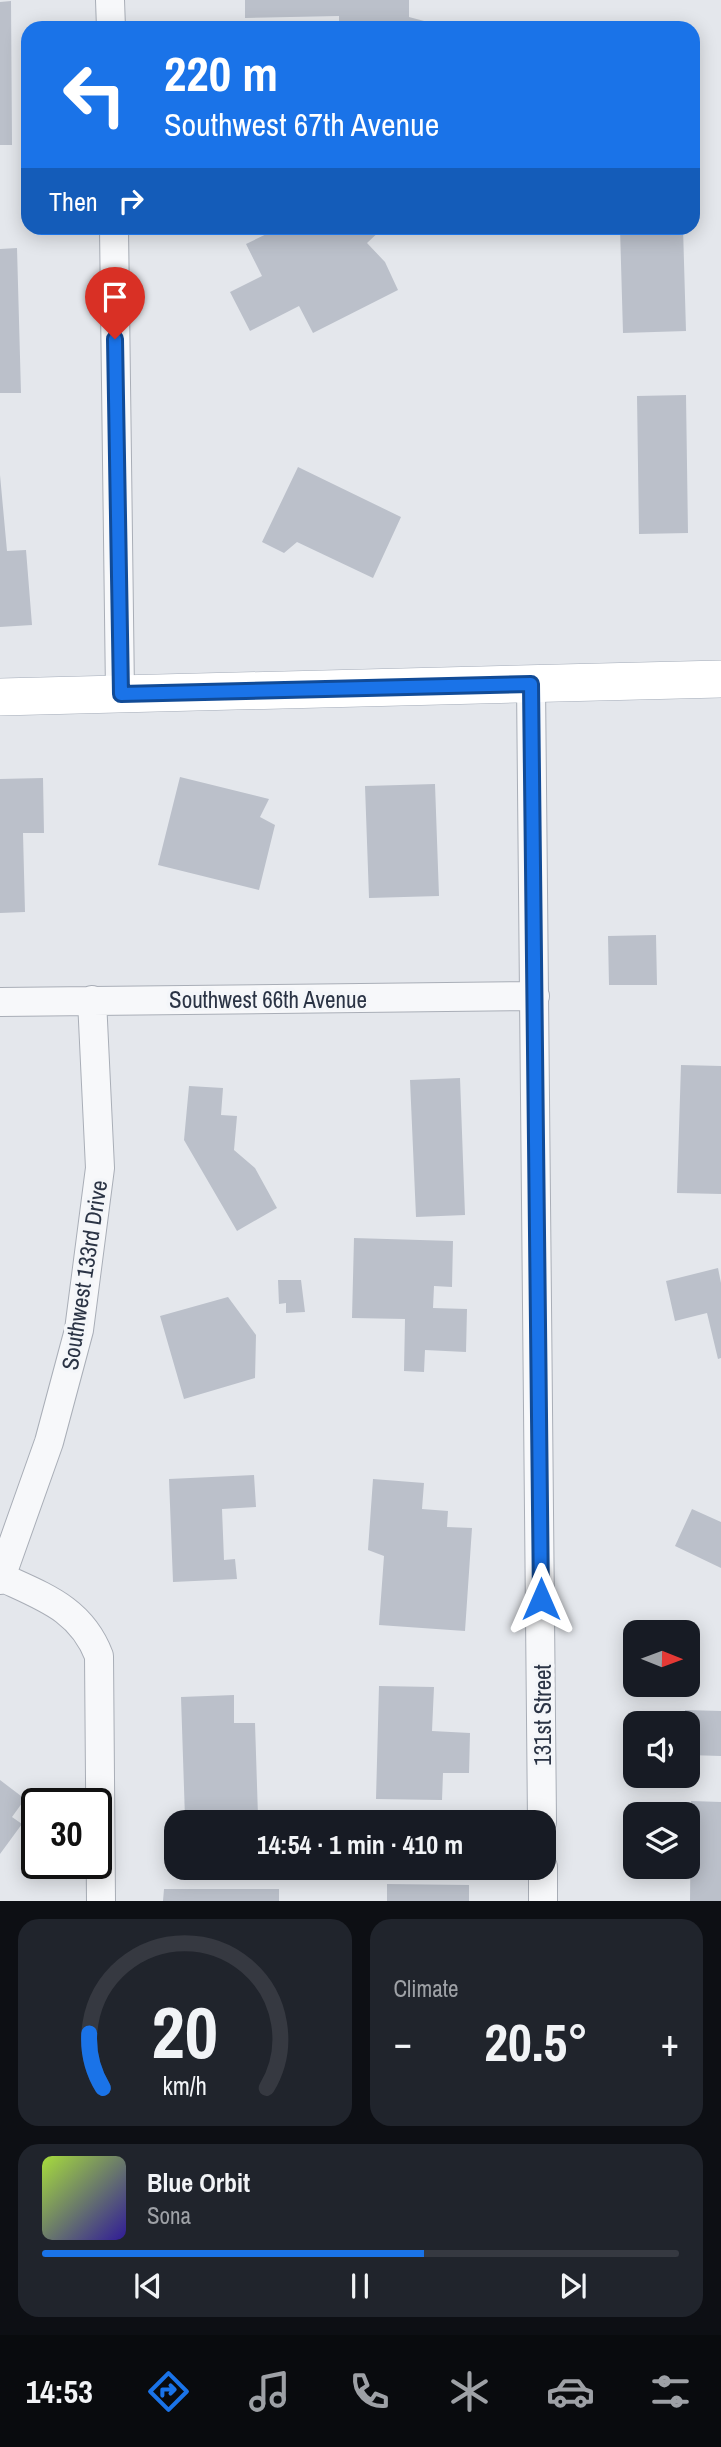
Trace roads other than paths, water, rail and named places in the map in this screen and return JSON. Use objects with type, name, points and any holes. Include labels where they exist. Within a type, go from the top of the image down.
[{"type":"main road","points":[[0,697],[721,679]]},
{"type":"street","points":[[110,0],[111,21]]},
{"type":"street","points":[[114,235],[121,694]]},
{"type":"street","name":"131st Street","points":[[531,684],[542,1810]]},
{"type":"street","name":"Southwest 66th Avenue","points":[[0,1002],[535,996]]},
{"type":"street","name":"Southwest 133rd Drive","points":[[1,1579],[49,1442],[79,1330],[100,1168],[92,1000]]},
{"type":"street","points":[[1,1579],[60,1606],[76,1618],[86,1627],[99,1656],[101,1901]]},
{"type":"street","points":[[542,1880],[543,1901]]}]
